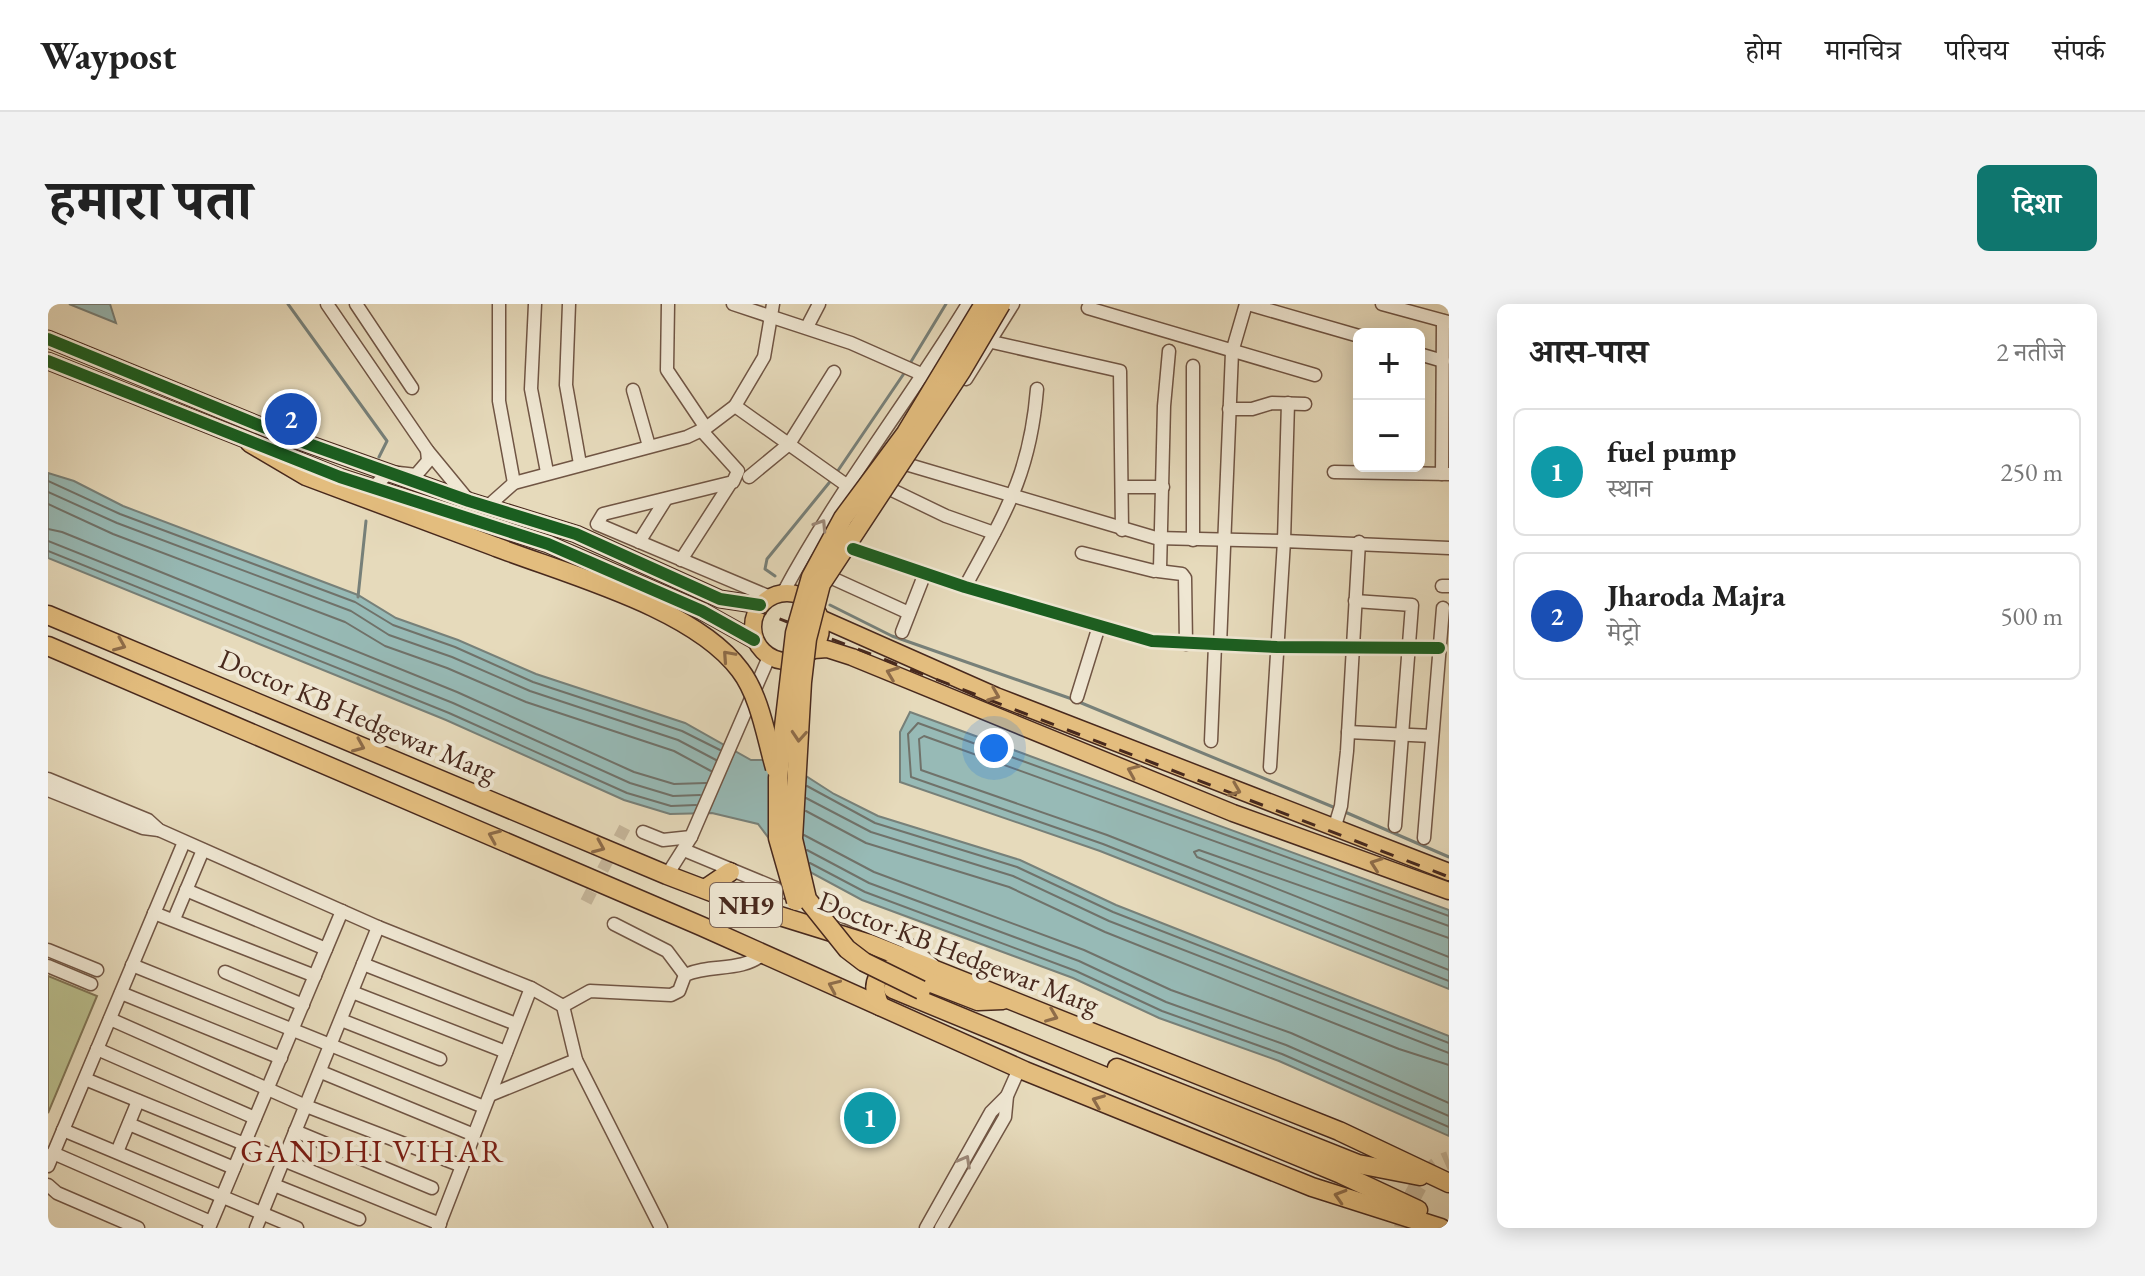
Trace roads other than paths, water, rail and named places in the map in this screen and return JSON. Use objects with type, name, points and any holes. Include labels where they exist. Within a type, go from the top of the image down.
[{"type":"highway","points":[[984,304],[906,433],[843,518],[811,577],[795,633],[778,778],[778,838],[792,894],[805,920],[845,963],[893,989],[1316,1155],[1449,1183]]},
{"type":"highway","points":[[1001,304],[962,370],[821,584],[806,653],[793,816],[796,859],[807,899],[847,949],[864,962],[921,990],[1316,1155],[1449,1224]]},
{"type":"highway","points":[[250,443],[306,476],[686,621],[717,644],[742,672],[761,717],[778,778]]},
{"type":"highway","name":"Doctor KB Hedgewar Marg","points":[[48,615],[667,875],[870,944],[1013,1000],[1339,1131],[1449,1183]]},
{"type":"highway","name":"Doctor KB Hedgewar Marg","points":[[48,646],[763,954],[1019,1069],[1312,1187],[1441,1228]]},
{"type":"highway","points":[[705,889],[730,872]]},
{"type":"highway","points":[[880,1006],[875,985],[879,976],[893,968],[978,1001],[1013,1000]]},
{"type":"main road","points":[[48,339],[283,435],[469,501],[576,534],[720,599],[797,594],[819,615],[996,696],[1338,817],[1449,872]]},
{"type":"main road","points":[[48,361],[250,443],[372,488],[548,544],[702,611],[754,640],[769,657],[790,662],[814,650],[827,649],[852,657],[1233,813],[1449,891]]},
{"type":"main road","points":[[754,640],[753,617],[771,598]]},
{"type":"main road","points":[[814,650],[820,638],[819,615]]},
{"type":"street","points":[[327,304],[427,450],[469,501]]},
{"type":"street","points":[[356,304],[412,388]]},
{"type":"street","points":[[499,304],[499,401],[514,483]]},
{"type":"street","points":[[535,304],[531,389],[547,472]]},
{"type":"street","points":[[569,304],[566,385],[580,464]]},
{"type":"street","points":[[668,304],[667,370],[703,429],[738,471],[681,560]]},
{"type":"street","points":[[733,304],[773,310],[914,370],[957,392]]},
{"type":"street","points":[[807,327],[819,304]]},
{"type":"street","points":[[730,484],[599,517],[598,526],[771,598],[819,527],[914,370],[968,304]]},
{"type":"street","points":[[819,615],[832,578],[992,342],[1013,304]]},
{"type":"street","points":[[1211,741],[1226,539],[1232,352],[1247,304],[1353,334]]},
{"type":"street","points":[[1382,304],[1446,321],[1443,361],[1446,474],[1425,472]]},
{"type":"street","points":[[1088,308],[1315,375]]},
{"type":"street","points":[[487,507],[514,483],[703,429],[735,406],[764,357],[773,310]]},
{"type":"street","points":[[992,342],[1120,371],[1122,530]]},
{"type":"street","points":[[1158,571],[1162,566],[1164,406],[1169,351]]},
{"type":"street","points":[[1425,356],[1443,361]]},
{"type":"street","points":[[1193,366],[1193,540]]},
{"type":"street","points":[[749,477],[789,444],[834,372]]},
{"type":"street","points":[[965,587],[1014,496],[1033,439],[1037,389]]},
{"type":"street","points":[[633,390],[649,446]]},
{"type":"street","points":[[1270,767],[1284,541],[1288,403]]},
{"type":"street","points":[[1229,409],[1305,404]]},
{"type":"street","points":[[735,406],[879,509]]},
{"type":"street","points":[[372,488],[390,472],[416,475],[428,461],[427,450]]},
{"type":"street","points":[[909,465],[1122,530],[1163,539],[1359,542],[1449,548]]},
{"type":"street","points":[[1334,472],[1353,471]]},
{"type":"street","points":[[1123,487],[1163,487]]},
{"type":"street","points":[[892,490],[946,516],[994,533]]},
{"type":"street","points":[[639,542],[666,499]]},
{"type":"street","points":[[1338,817],[1348,732],[1359,542]]},
{"type":"street","points":[[853,549],[965,587],[1152,641],[1277,647],[1439,648]]},
{"type":"street","points":[[1082,553],[1182,574],[1185,578],[1186,644]]},
{"type":"street","points":[[902,632],[925,573]]},
{"type":"street","points":[[832,578],[909,613]]},
{"type":"street","points":[[1355,601],[1410,602],[1404,735],[1395,826]]},
{"type":"street","points":[[1424,838],[1443,608]]},
{"type":"street","points":[[1077,697],[1099,626]]},
{"type":"street","points":[[667,875],[691,837],[769,657]]},
{"type":"street","points":[[1348,732],[1432,736]]},
{"type":"street","points":[[48,779],[148,820],[159,830],[184,842],[378,927],[531,988],[563,1006],[576,1060],[661,1228]]},
{"type":"street","points":[[48,790],[143,828],[159,830]]},
{"type":"street","points":[[643,832],[663,840],[691,837]]},
{"type":"street","points":[[184,842],[51,1160],[210,1225],[342,911]]},
{"type":"street","points":[[174,919],[203,850]]},
{"type":"street","points":[[684,850],[730,872],[906,942],[942,973]]},
{"type":"street","points":[[186,890],[326,949]]},
{"type":"street","points":[[154,913],[315,976]]},
{"type":"street","points":[[614,924],[667,951],[685,975]]},
{"type":"street","points":[[256,1228],[378,927]]},
{"type":"street","points":[[48,950],[97,970]]},
{"type":"street","points":[[685,975],[707,968],[749,964],[763,954]]},
{"type":"street","points":[[363,964],[516,1024]]},
{"type":"street","points":[[132,965],[331,1045],[487,1101],[576,1060]]},
{"type":"street","points":[[48,966],[91,984]]},
{"type":"street","points":[[225,972],[303,1005]]},
{"type":"street","points":[[563,1006],[590,991],[671,995],[679,991],[685,975]]},
{"type":"street","points":[[85,1079],[439,1226],[531,988]]},
{"type":"street","points":[[352,992],[506,1052]]},
{"type":"street","points":[[121,993],[281,1058]]},
{"type":"street","points":[[110,1019],[306,1106],[462,1166]]},
{"type":"street","points":[[341,1020],[440,1059]]},
{"type":"street","points":[[97,1049],[255,1118]]},
{"type":"street","points":[[941,1228],[1005,1117],[1007,1096],[1019,1069]]},
{"type":"street","points":[[321,1072],[474,1135]]},
{"type":"street","points":[[926,1228],[991,1112],[1007,1096]]},
{"type":"street","points":[[117,1152],[138,1101]]},
{"type":"street","points":[[129,1124],[234,1168]]},
{"type":"street","points":[[63,1130],[297,1228]]},
{"type":"street","points":[[295,1131],[432,1188]]},
{"type":"street","points":[[48,1185],[57,1193],[138,1228]]},
{"type":"street","points":[[274,1185],[359,1219]]},
{"type":"water","points":[[69,304],[110,304],[116,323]]},
{"type":"water","points":[[48,473],[74,481],[123,506],[358,595],[396,618],[458,640],[536,674],[685,723],[751,760],[781,760],[834,794],[878,816],[1020,860],[1116,905],[1449,1036],[1449,1136],[1279,1061],[1159,1018],[1073,978],[862,900],[784,858],[758,824],[712,813],[670,814],[624,800],[446,720],[48,558]]},
{"type":"water","points":[[910,712],[1449,910],[1449,989],[1100,851],[900,782],[900,732]]},
{"type":"waterway","points":[[288,304],[387,441],[379,457]]},
{"type":"waterway","points":[[909,365],[946,304]]},
{"type":"waterway","points":[[837,472],[905,372]]},
{"type":"waterway","points":[[775,576],[765,569],[767,559],[833,478]]},
{"type":"waterway","points":[[358,597],[366,521]]},
{"type":"waterway","points":[[830,605],[892,636],[1072,699]]},
{"type":"waterway","points":[[1079,702],[1338,809]]},
{"type":"waterway","points":[[1345,812],[1449,857]]},
{"type":"tunnel","points":[[586,902],[626,825]]},
{"type":"tunnel","points":[[1403,1228],[1408,1207],[1423,1178],[1439,1164],[1449,1160]]},
{"type":"railway","points":[[48,337],[1449,877]]},
{"type":"place","name":"Jharoda Majra","points":[[291,419]]},
{"type":"place","name":"fuel pump","points":[[870,1118]]},
{"type":"district","name":"GANDHI VIHAR","points":[[373,1151]]}]
